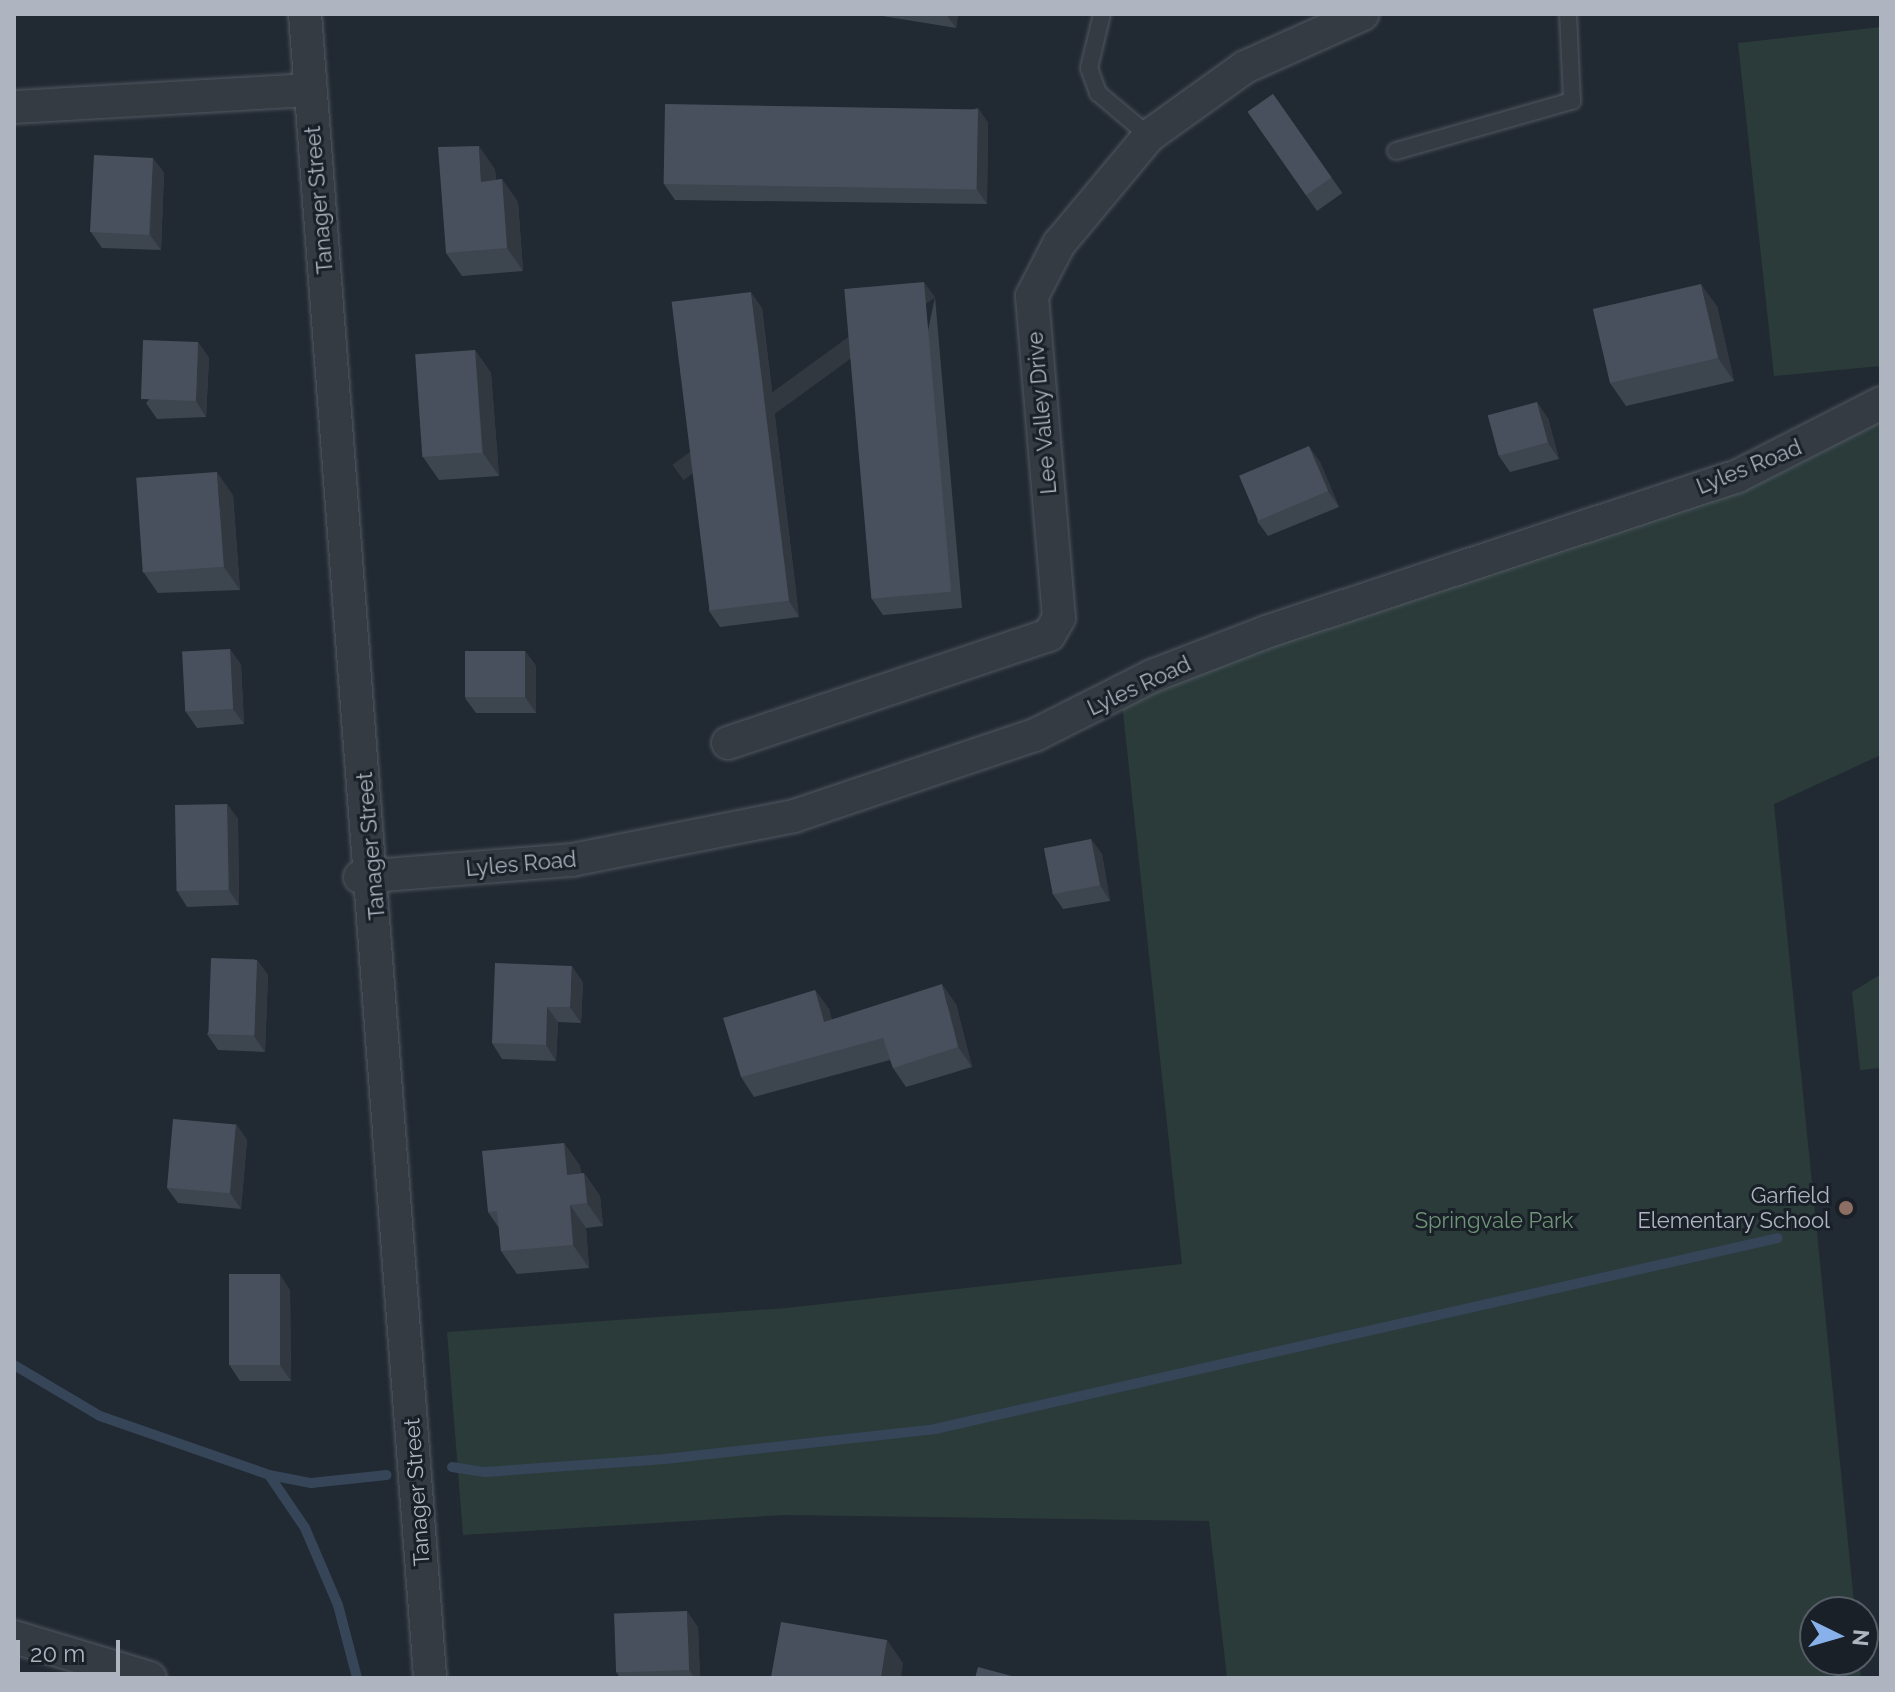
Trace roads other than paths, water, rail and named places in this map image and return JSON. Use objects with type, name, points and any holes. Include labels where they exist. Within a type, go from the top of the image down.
[{"type":"street","name":"Tanager Street","points":[[305,14],[367,877],[430,1678]]},
{"type":"street","name":"Lee Valley Drive","points":[[728,743],[1049,635],[1059,618],[1032,296],[1059,244],[1149,136],[1245,67],[1363,14]]},
{"type":"street","points":[[14,107],[311,90]]},
{"type":"street","name":"Lyles Road","points":[[367,877],[599,856],[794,816],[1035,735],[1152,676],[1266,632],[1736,477],[1881,403]]},
{"type":"street","points":[[14,1637],[150,1678]]},
{"type":"lane","points":[[1102,14],[1089,68],[1098,93],[1149,136]]},
{"type":"lane","points":[[1396,151],[1572,101],[1568,14]]},
{"type":"waterway","points":[[452,1467],[485,1472],[665,1459],[935,1429],[1778,1238]]},
{"type":"waterway","points":[[14,1365],[100,1416],[269,1475],[311,1483],[387,1475]]},
{"type":"waterway","points":[[269,1475],[305,1528],[338,1605],[357,1678]]},
{"type":"place","name":"Garfield Elementary School","points":[[1846,1208]]},
{"type":"park label","name":"Springvale Park","points":[[1494,1221]]}]
